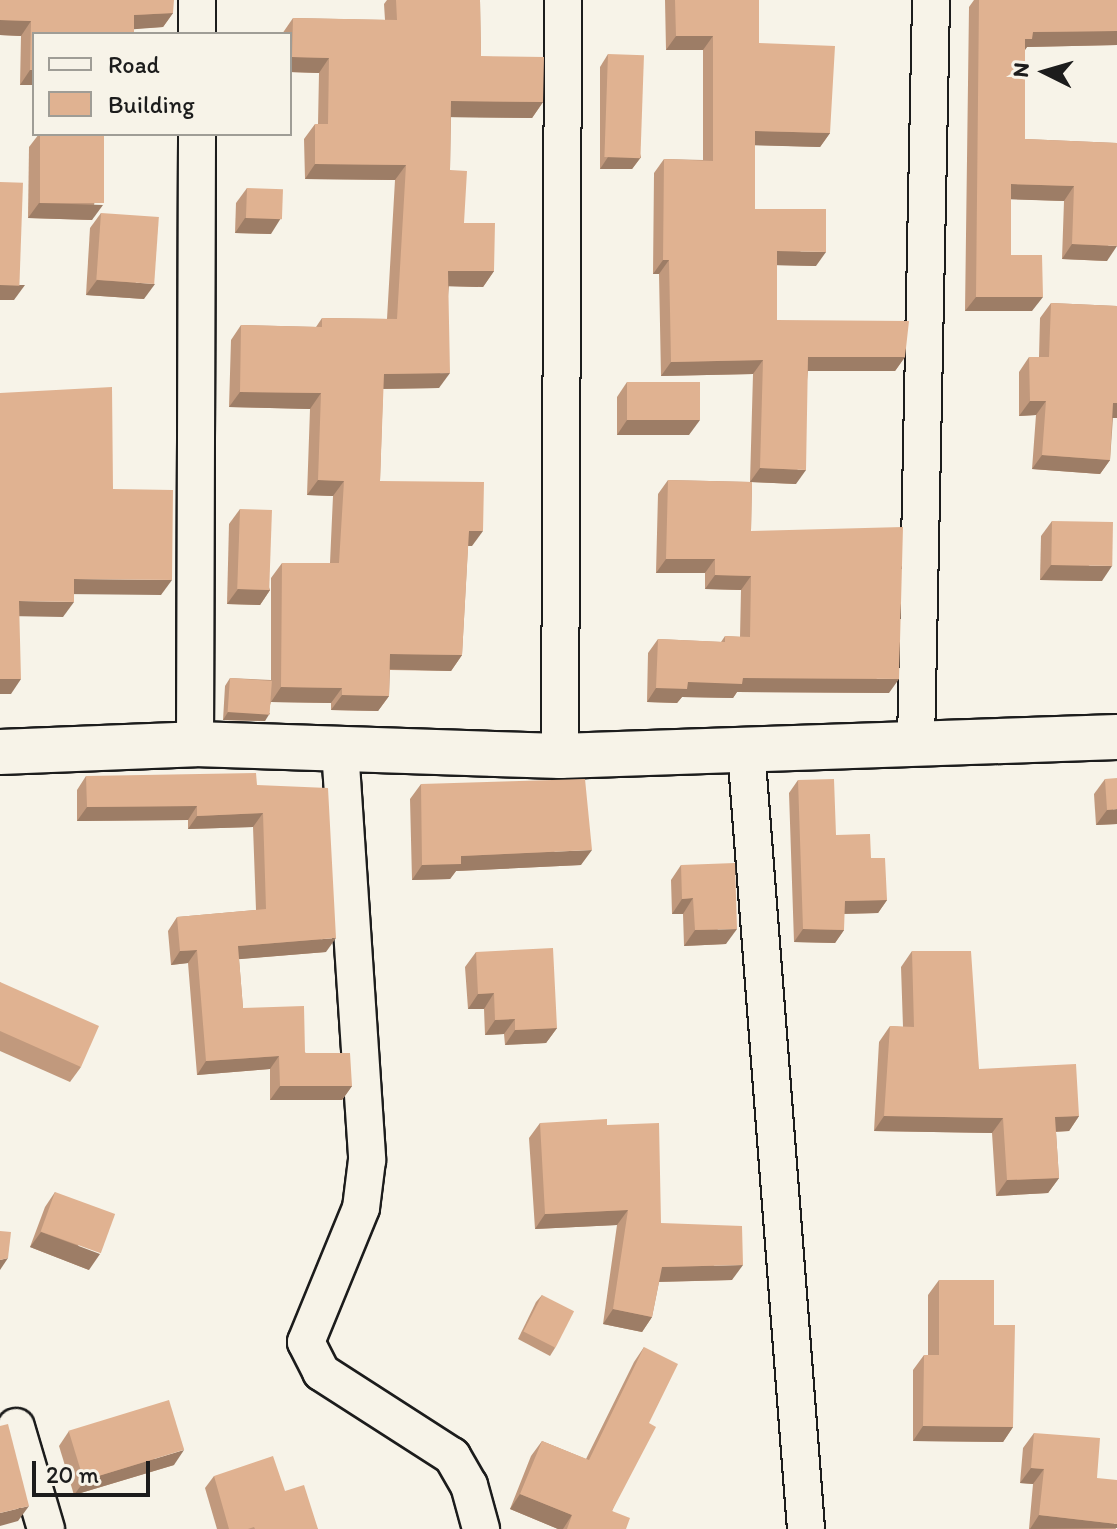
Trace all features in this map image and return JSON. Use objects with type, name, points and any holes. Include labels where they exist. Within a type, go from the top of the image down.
[{"type":"street","points":[[197,0],[197,32]]},
{"type":"street","points":[[560,756],[563,0]]},
{"type":"street","points":[[916,743],[931,0]]},
{"type":"street","points":[[195,744],[197,136]]},
{"type":"street","points":[[0,752],[195,744],[560,756],[1117,737]]},
{"type":"street","points":[[340,749],[367,1160],[361,1208],[306,1342],[321,1372],[452,1456],[469,1485],[481,1529]]},
{"type":"street","points":[[746,749],[806,1529]]},
{"type":"street","points":[[16,1427],[46,1529]]},
{"type":"building","points":[[0,0],[174,0],[173,13],[134,15],[134,32],[32,32],[32,70],[31,21],[0,20]]},
{"type":"building","points":[[396,0],[480,0],[481,56],[544,57],[543,102],[451,101],[450,170],[467,171],[464,223],[495,223],[494,271],[448,271],[450,373],[384,374],[380,481],[484,482],[483,531],[469,531],[462,655],[390,654],[389,696],[342,695],[342,688],[281,687],[282,563],[339,563],[344,481],[318,480],[321,393],[240,392],[241,325],[322,327],[322,318],[397,319],[406,165],[315,164],[315,124],[328,124],[329,58],[292,57],[293,18],[397,20]]},
{"type":"building","points":[[675,0],[759,0],[759,43],[835,46],[830,133],[755,131],[755,209],[826,209],[826,252],[777,251],[777,320],[909,321],[905,357],[808,357],[806,470],[760,468],[763,360],[671,362],[669,260],[663,260],[664,159],[713,161],[713,36],[676,36]]},
{"type":"building","points":[[979,0],[1117,0],[1117,31],[1033,32],[1032,39],[1025,39],[1025,139],[1117,143],[1117,246],[1072,244],[1074,186],[1011,184],[1011,255],[1042,255],[1043,297],[976,297]]},
{"type":"building","points":[[608,54],[644,55],[640,158],[604,157]]},
{"type":"building","points":[[40,136],[104,136],[104,203],[40,203]]},
{"type":"building","points":[[0,182],[23,183],[19,286],[0,285]]},
{"type":"building","points":[[247,188],[283,189],[282,219],[246,218]]},
{"type":"building","points":[[101,213],[159,217],[154,284],[96,280]]},
{"type":"building","points":[[1051,303],[1117,306],[1117,403],[1113,403],[1110,460],[1042,455],[1046,401],[1030,401],[1029,357],[1049,357]]},
{"type":"building","points":[[627,382],[700,382],[700,420],[627,420]]},
{"type":"building","points":[[112,387],[113,489],[173,490],[172,580],[74,579],[74,602],[19,601],[21,679],[0,679],[0,393]]},
{"type":"building","points":[[668,480],[752,482],[751,531],[903,527],[899,679],[743,678],[742,684],[688,682],[687,689],[656,688],[658,639],[725,642],[725,636],[750,637],[751,576],[715,575],[715,559],[666,559]]},
{"type":"building","points":[[240,509],[272,510],[269,590],[237,589]]},
{"type":"building","points":[[1052,521],[1113,522],[1112,566],[1051,565]]},
{"type":"building","points":[[230,678],[272,681],[270,715],[228,712]]},
{"type":"building","points":[[256,773],[257,785],[328,788],[336,938],[238,946],[243,1008],[304,1006],[305,1053],[350,1053],[352,1086],[280,1086],[279,1056],[206,1061],[197,950],[180,951],[177,917],[266,909],[263,813],[197,816],[197,806],[87,807],[86,776]]},
{"type":"building","points":[[1117,778],[1117,809],[1107,810],[1105,779]]},
{"type":"building","points":[[585,779],[592,850],[461,856],[461,864],[422,865],[421,784]]},
{"type":"building","points":[[834,779],[836,835],[870,834],[871,858],[885,858],[887,900],[845,901],[844,930],[803,929],[798,780]]},
{"type":"building","points":[[735,863],[737,929],[695,930],[693,898],[682,899],[681,865]]},
{"type":"building","points":[[553,948],[557,1028],[515,1030],[515,1019],[495,1020],[494,993],[478,994],[476,952]]},
{"type":"building","points":[[912,951],[971,951],[979,1069],[1076,1064],[1079,1116],[1055,1117],[1059,1178],[1007,1180],[1003,1118],[884,1116],[890,1026],[914,1027]]},
{"type":"building","points":[[0,982],[99,1026],[81,1067],[0,1031]]},
{"type":"building","points":[[607,1119],[607,1125],[659,1123],[661,1223],[742,1226],[743,1265],[662,1267],[652,1317],[613,1309],[628,1210],[545,1214],[540,1123]]},
{"type":"building","points":[[55,1192],[115,1214],[101,1253],[41,1231]]},
{"type":"building","points":[[0,1231],[11,1232],[8,1258],[0,1260]]},
{"type":"building","points":[[939,1280],[994,1280],[994,1325],[1015,1325],[1013,1427],[923,1426],[924,1355],[939,1355]]},
{"type":"building","points":[[542,1295],[574,1311],[555,1348],[523,1332]]},
{"type":"building","points":[[644,1347],[678,1364],[649,1423],[656,1427],[612,1511],[630,1518],[626,1529],[567,1529],[572,1515],[520,1494],[542,1441],[589,1460]]},
{"type":"building","points":[[169,1400],[184,1450],[84,1480],[69,1431]]},
{"type":"building","points":[[8,1424],[29,1506],[0,1513],[0,1426]]},
{"type":"building","points":[[1034,1433],[1100,1438],[1097,1478],[1117,1480],[1117,1524],[1039,1515],[1044,1469],[1031,1468]]},
{"type":"building","points":[[273,1456],[285,1491],[304,1485],[318,1529],[229,1529],[214,1476]]}]
